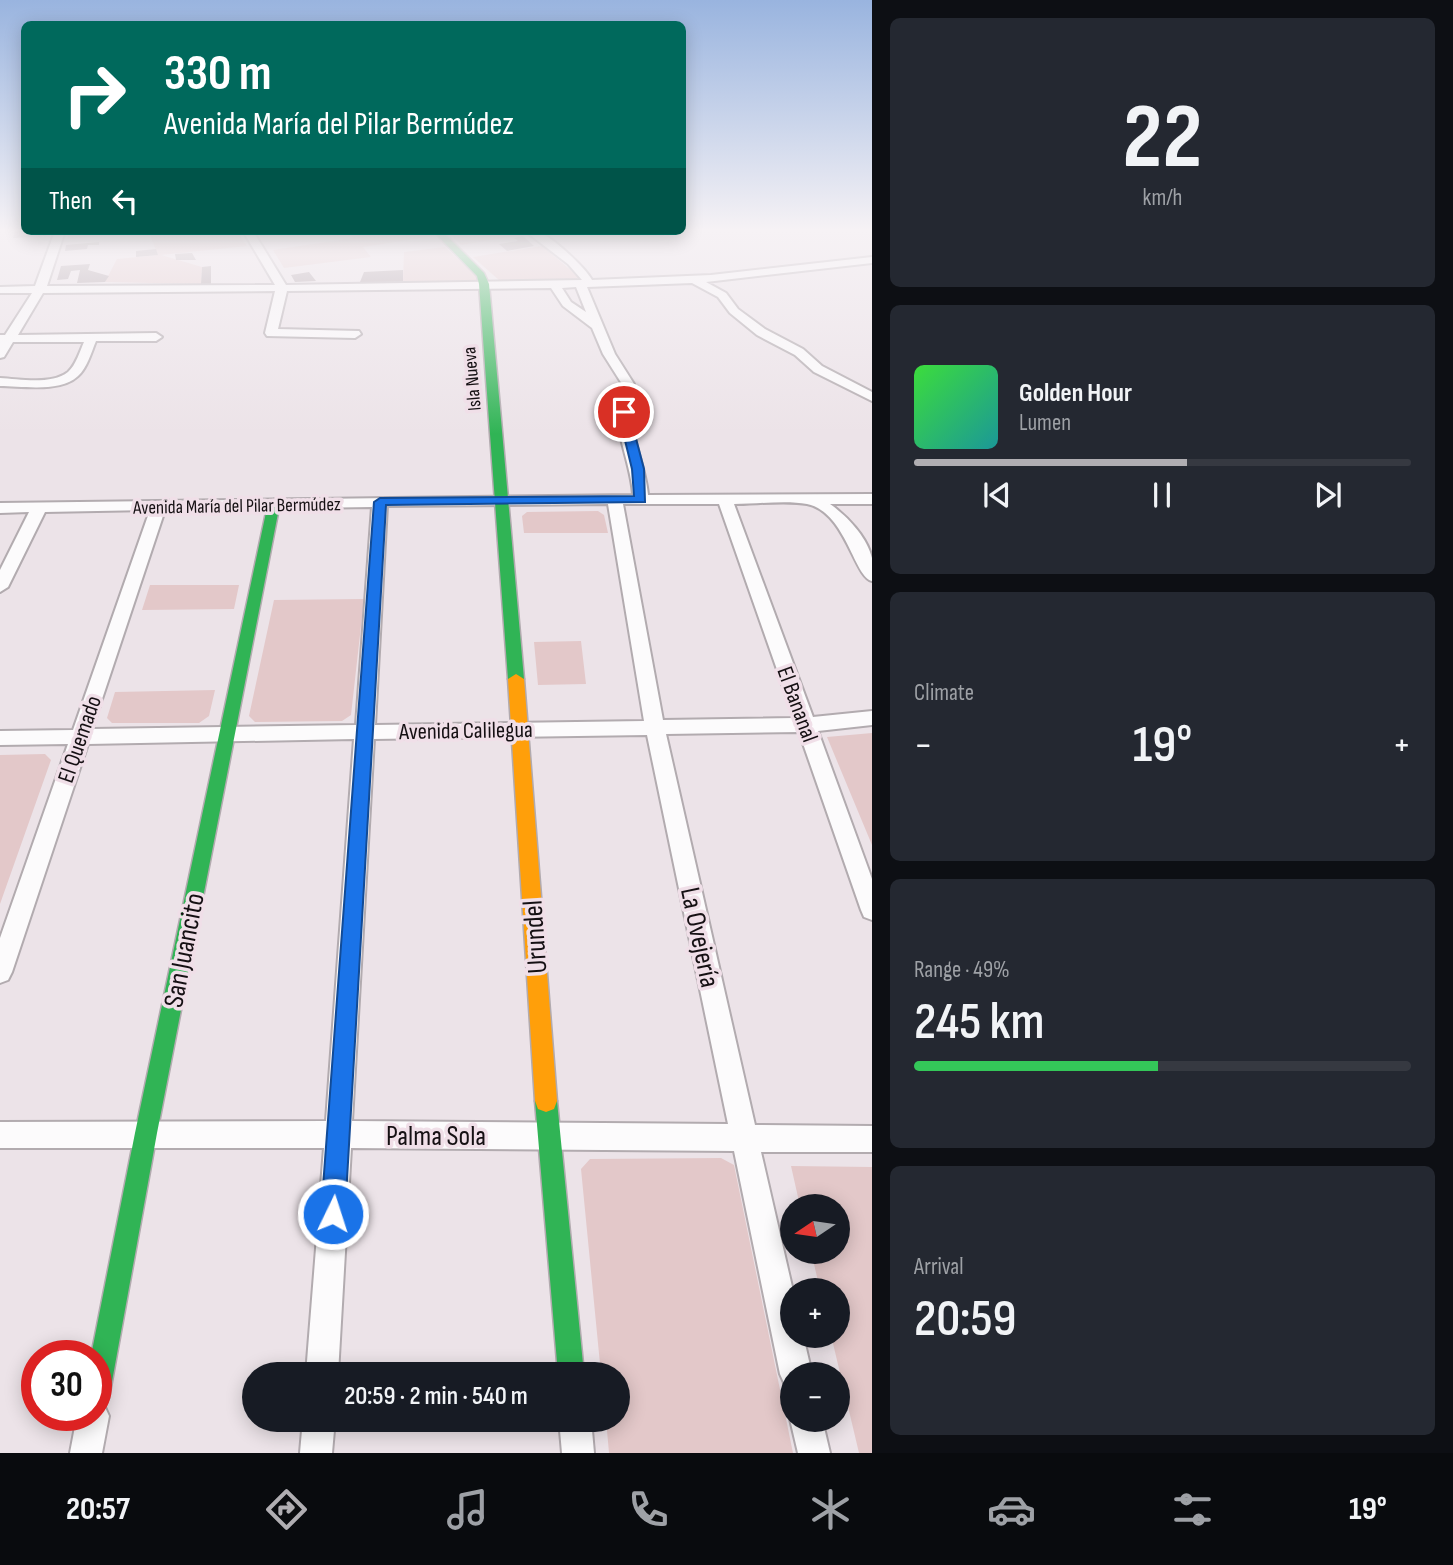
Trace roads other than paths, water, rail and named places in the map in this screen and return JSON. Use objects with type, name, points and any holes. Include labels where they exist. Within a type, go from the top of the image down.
[{"type":"street","points":[[0,354],[5,339],[33,299]]},
{"type":"street","points":[[279,299],[271,333],[355,334]]},
{"type":"street","name":"Isla Nueva","points":[[485,299],[503,500]]},
{"type":"street","points":[[564,299],[599,327]]},
{"type":"street","points":[[590,299],[609,354],[628,384],[622,396],[638,469],[641,499]]},
{"type":"street","points":[[725,299],[734,312],[761,332],[799,352],[818,369],[872,397]]},
{"type":"street","points":[[5,339],[156,337]]},
{"type":"street","points":[[0,382],[51,382],[66,379],[74,373],[92,338]]},
{"type":"street","name":"La Ovejería","points":[[615,499],[655,728],[793,1362]]},
{"type":"street","name":"El Bananal","points":[[725,499],[872,910]]},
{"type":"street","points":[[810,499],[832,509],[844,520],[872,576]]},
{"type":"street","name":"Avenida María del Pilar Bermúdez","points":[[0,508],[503,500],[872,499]]},
{"type":"street","name":"Urundel","points":[[503,500],[548,1136],[570,1362]]},
{"type":"street","points":[[323,1362],[380,502]]},
{"type":"street","name":"San Juancito","points":[[107,1340],[146,1133],[274,503]]},
{"type":"street","name":"El Quemado","points":[[0,972],[159,506]]},
{"type":"street","points":[[0,587],[39,508]]},
{"type":"street","name":"Avenida Calilegua","points":[[0,738],[519,728],[806,726],[872,718]]},
{"type":"street","name":"Palma Sola","points":[[0,1135],[146,1133],[872,1139]]},
{"type":"street","points":[[86,1453],[90,1431]]},
{"type":"street","points":[[316,1453],[318,1432]]},
{"type":"street","points":[[576,1432],[578,1453]]},
{"type":"street","points":[[809,1432],[814,1453]]}]
